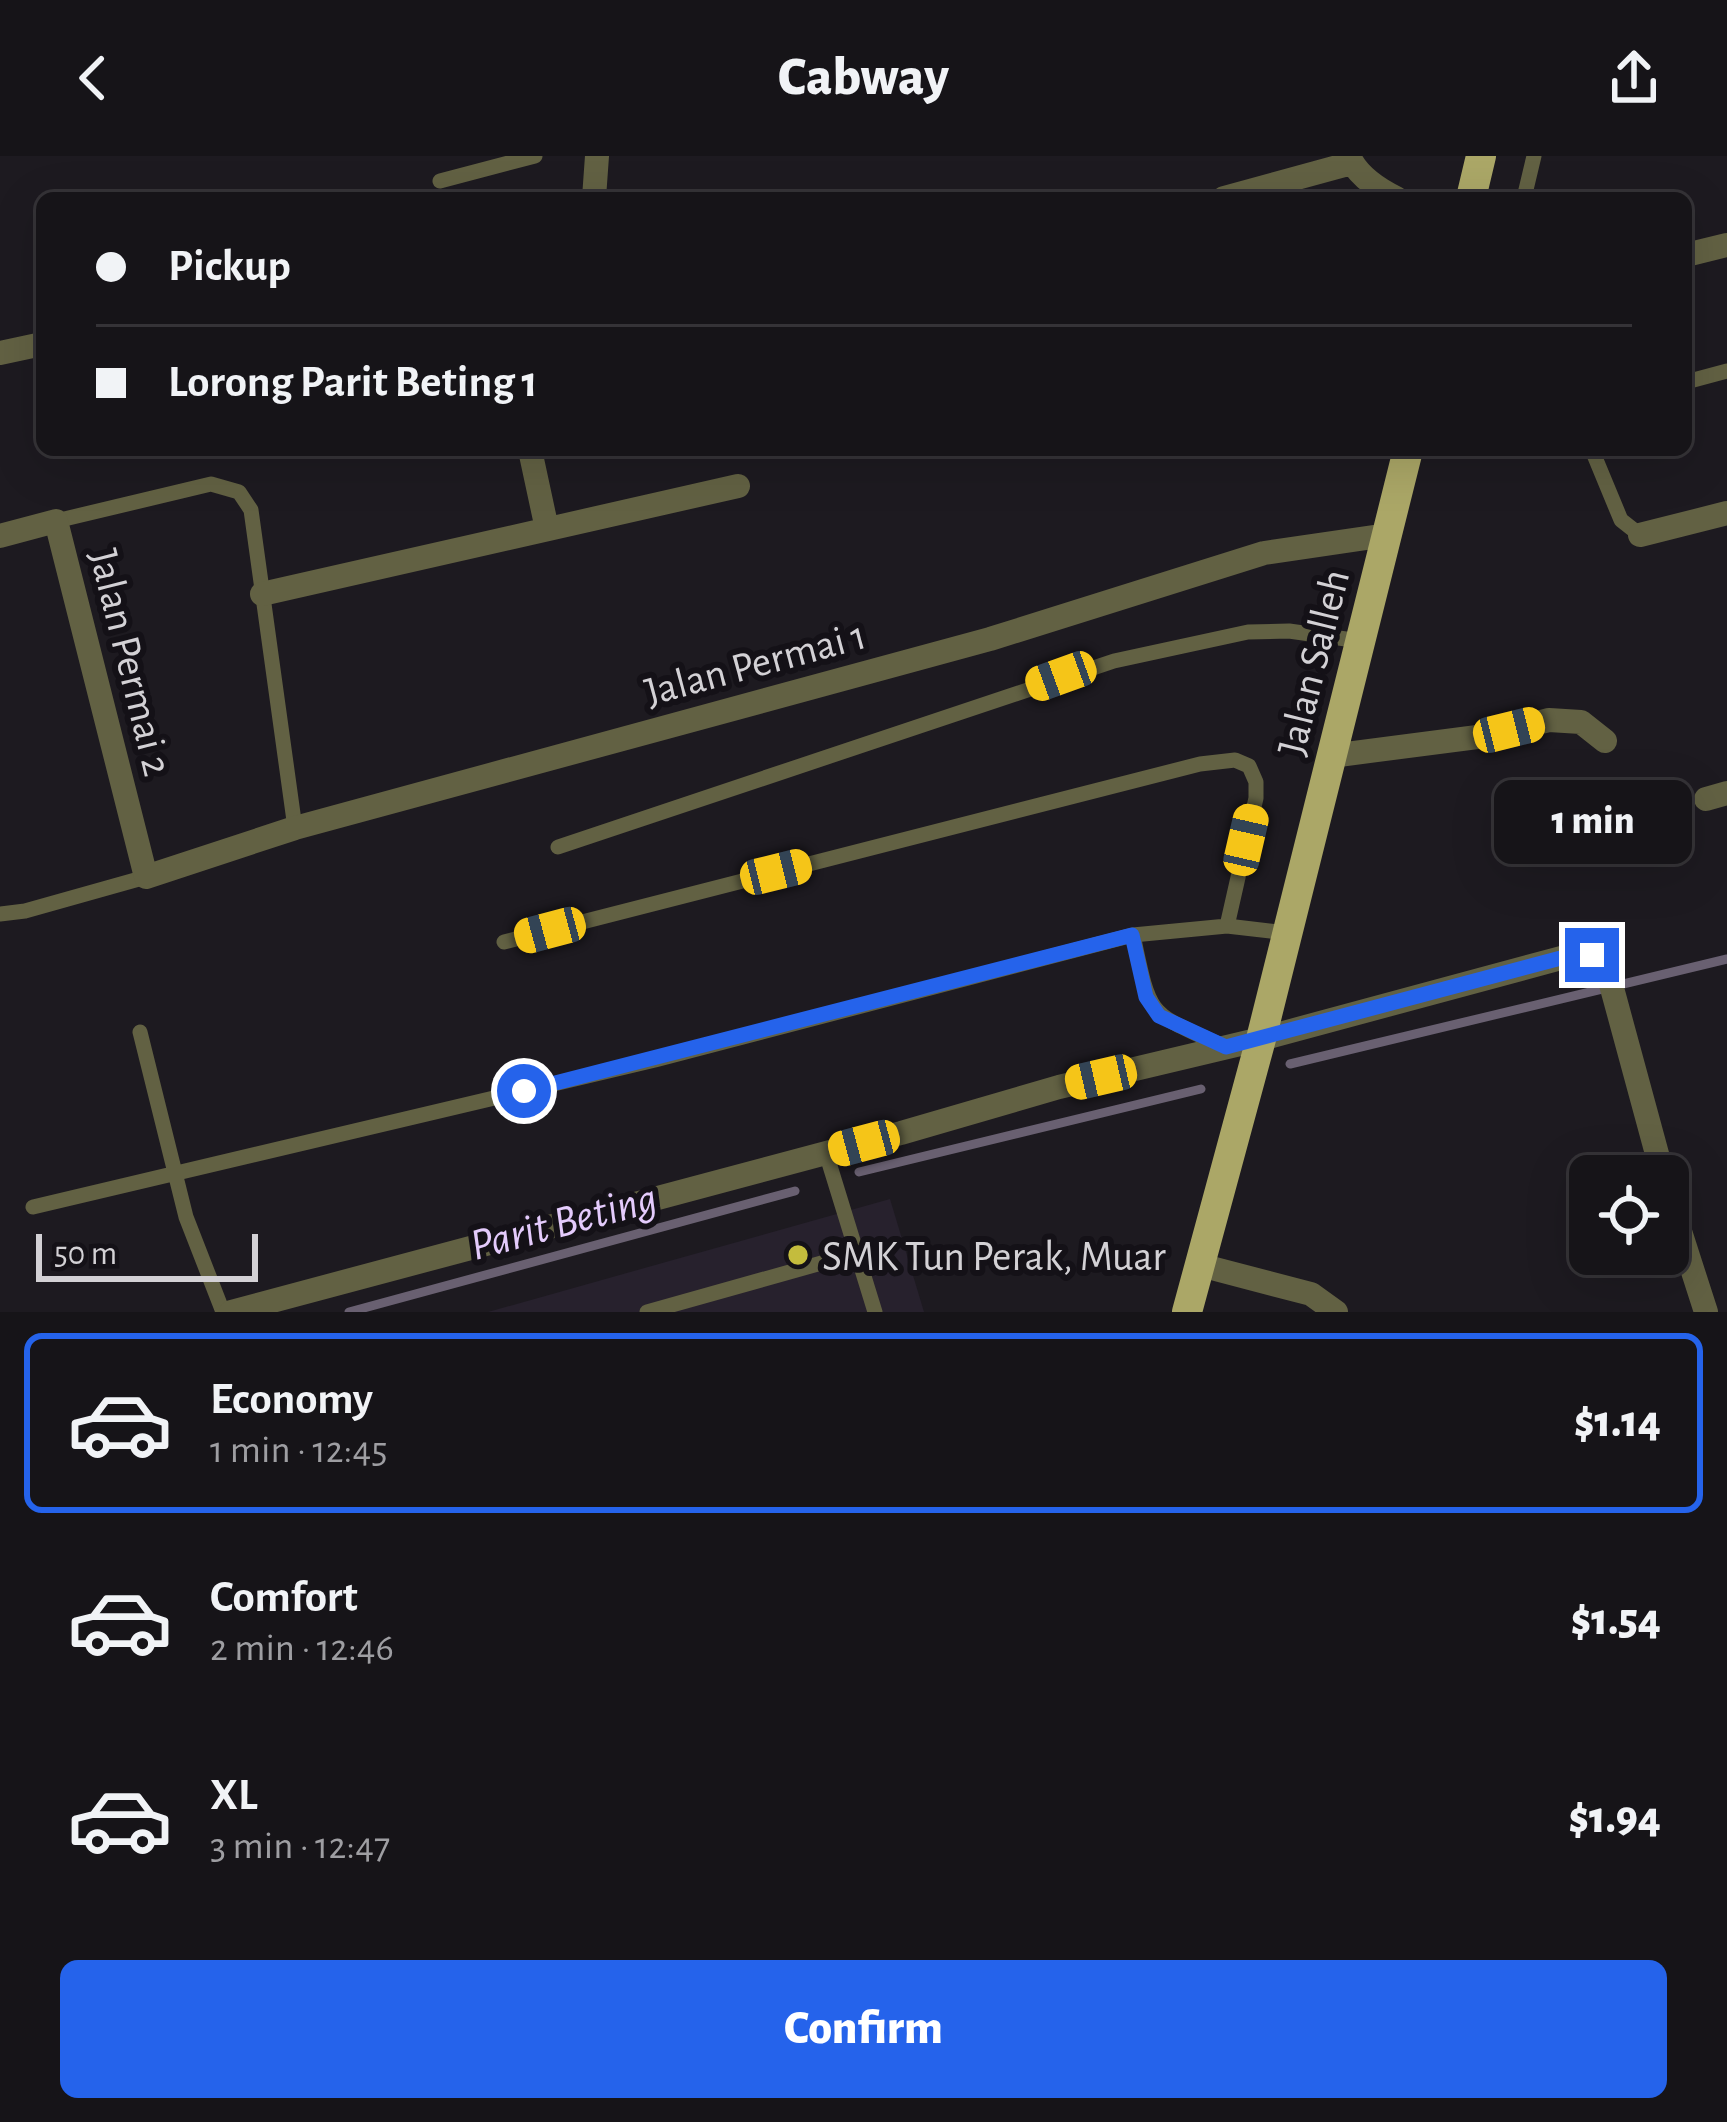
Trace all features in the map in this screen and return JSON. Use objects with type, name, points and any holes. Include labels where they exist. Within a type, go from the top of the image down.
[{"type":"main road","points":[[1472,192],[1481,156]]},
{"type":"main road","name":"Jalan Salleh","points":[[1187,1312],[1261,1039],[1407,456]]},
{"type":"street","points":[[594,192],[597,156]]},
{"type":"street","points":[[1244,192],[1350,160],[1383,192]]},
{"type":"street","points":[[1692,253],[1727,244]]},
{"type":"street","points":[[0,353],[36,345]]},
{"type":"street","points":[[531,456],[547,529]]},
{"type":"street","points":[[262,594],[738,486]]},
{"type":"street","points":[[1640,535],[1727,513]]},
{"type":"street","name":"Jalan Permai 2","points":[[0,536],[56,521],[146,877]]},
{"type":"street","name":"Jalan Permai 1","points":[[146,877],[295,828],[990,639],[1264,554],[1387,535]]},
{"type":"street","points":[[1331,756],[1485,736],[1549,720],[1581,722],[1605,741]]},
{"type":"street","points":[[227,1312],[826,1154],[1059,1087],[1261,1039],[1576,954],[1600,958],[1606,966],[1657,1155]]},
{"type":"street","points":[[1689,1259],[1706,1312]]},
{"type":"street","points":[[1200,1265],[1311,1294],[1336,1312]]},
{"type":"lane","points":[[440,181],[535,156]]},
{"type":"lane","points":[[1525,192],[1534,156]]},
{"type":"lane","points":[[1692,380],[1727,371]]},
{"type":"lane","points":[[1594,456],[1621,520],[1640,535]]},
{"type":"lane","points":[[56,521],[211,484],[239,491],[250,510],[295,828]]},
{"type":"lane","points":[[559,847],[1061,676],[1137,655],[1249,632],[1289,631],[1360,641]]},
{"type":"lane","points":[[505,942],[1200,764],[1235,760],[1250,766],[1256,798],[1227,926]]},
{"type":"lane","points":[[0,914],[146,877]]},
{"type":"lane","points":[[33,1207],[655,1060],[1132,935],[1227,926],[1287,933]]},
{"type":"lane","points":[[1132,935],[1146,997],[1159,1016],[1226,1047]]},
{"type":"lane","points":[[140,1032],[200,1260],[227,1312]]},
{"type":"lane","points":[[826,1154],[875,1312]]},
{"type":"lane","points":[[647,1312],[856,1252]]},
{"type":"shaded area","name":"SMK Tun Perak, Muar","points":[[890,1199],[924,1312],[488,1312]]},
{"type":"waterway","name":"Parit Beting","points":[[1290,1064],[1727,959]]},
{"type":"waterway","name":"Parit Beting","points":[[859,1172],[1201,1089]]},
{"type":"waterway","name":"Parit Beting","points":[[349,1312],[795,1191]]},
{"type":"place","name":"SMK Tun Perak, Muar","points":[[798,1255]]},
{"type":"route","points":[[524,1091],[1132,935],[1146,997],[1159,1016],[1226,1047],[1576,954],[1592,955]]}]
